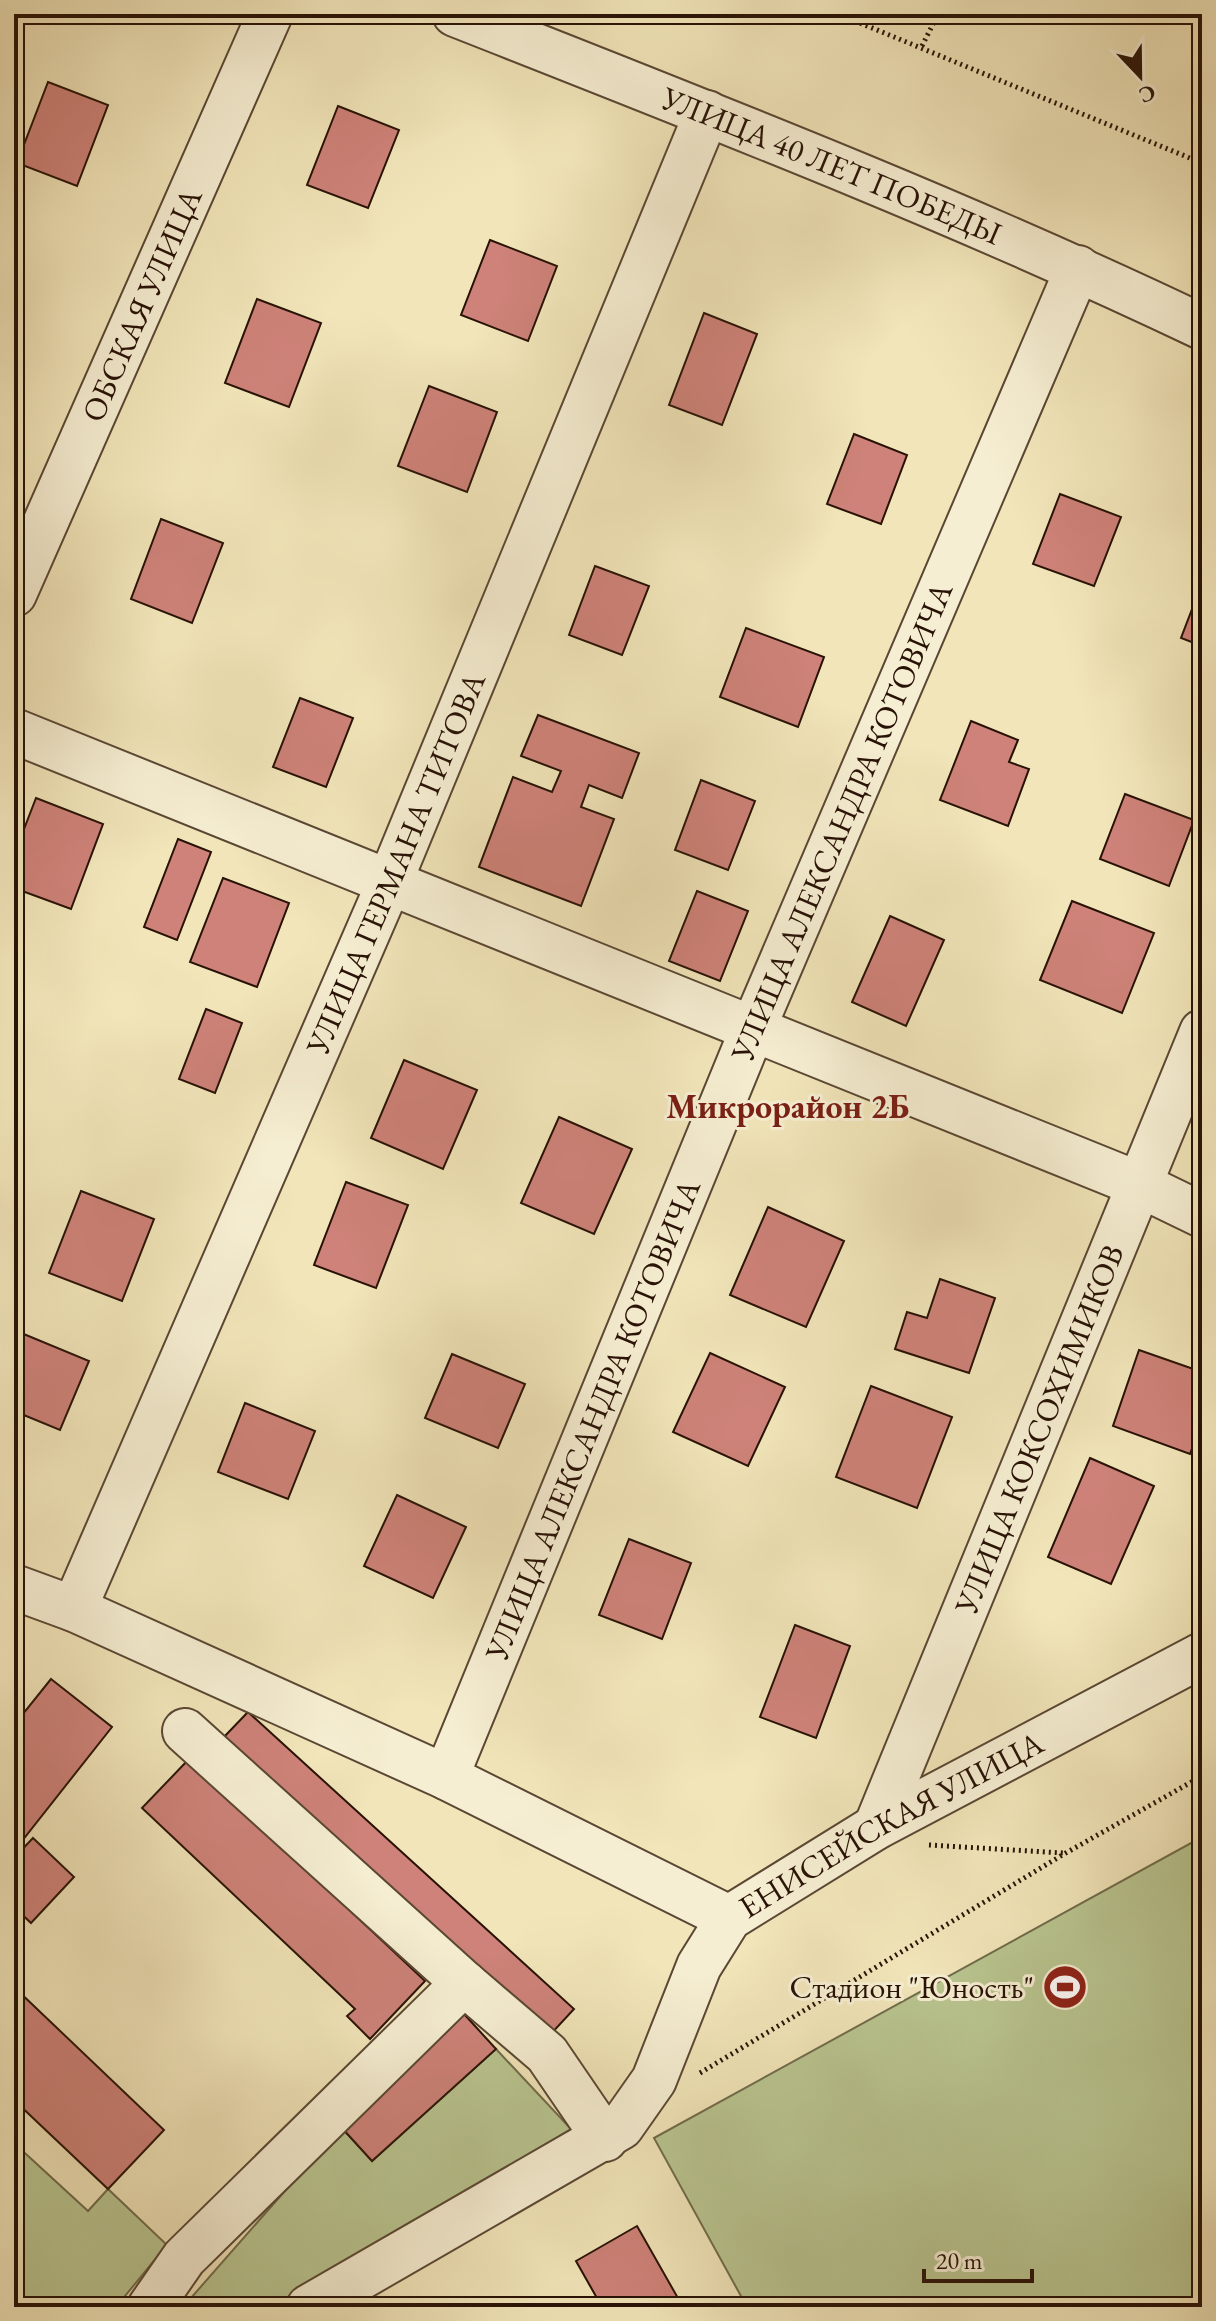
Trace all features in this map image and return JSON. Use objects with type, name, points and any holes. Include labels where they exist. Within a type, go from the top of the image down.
[{"type":"street","name":"ОБСКАЯ УЛИЦА","points":[[14,594],[270,14]]},
{"type":"street","name":"УЛИЦА 40 ЛЕТ ПОБЕДЫ","points":[[455,14],[707,113],[1078,268],[1202,327]]},
{"type":"street","name":"УЛИЦА ГЕРМАНА ТИТОВА","points":[[74,1609],[390,881],[707,113]]},
{"type":"street","name":"УЛИЦА АЛЕКСАНДРА КОТОВИЧА","points":[[446,1777],[752,1031],[1078,268]]},
{"type":"street","points":[[14,731],[1138,1184],[1202,1215]]},
{"type":"street","name":"УЛИЦА КОКСОХИМИКОВ","points":[[876,1827],[1202,1032]]},
{"type":"street","points":[[14,1587],[74,1609],[446,1777],[729,1918]]},
{"type":"street","name":"ЕНИСЕЙСКАЯ УЛИЦА","points":[[309,2307],[605,2139],[634,2113],[654,2080],[699,1966],[729,1918],[876,1827],[1202,1655]]},
{"type":"street","points":[[185,1731],[547,2054],[605,2139]]},
{"type":"street","points":[[150,2307],[184,2258],[464,1983]]},
{"type":"path","points":[[838,14],[1202,163]]},
{"type":"path","points":[[922,46],[938,14]]},
{"type":"path","points":[[688,2080],[1064,1854],[1202,1776]]},
{"type":"path","points":[[921,1844],[1064,1854]]},
{"type":"green space","name":"Стадион \"Юность\"","points":[[1202,1837],[1202,2307],[747,2307],[654,2138]]},
{"type":"green space","points":[[496,2049],[571,2129],[271,2307],[183,2307],[341,2127],[372,2161]]},
{"type":"green space","points":[[14,2143],[88,2211],[108,2189],[167,2245],[116,2307],[14,2307]]},
{"type":"building","points":[[48,82],[108,105],[77,186],[17,163]]},
{"type":"building","points":[[338,106],[399,130],[368,208],[307,185]]},
{"type":"building","points":[[490,240],[557,266],[528,341],[461,315]]},
{"type":"building","points":[[257,299],[321,323],[289,407],[225,383]]},
{"type":"building","points":[[704,313],[757,334],[722,425],[669,405]]},
{"type":"building","points":[[14,322],[23,325],[14,350]]},
{"type":"building","points":[[429,386],[497,412],[467,492],[398,466]]},
{"type":"building","points":[[854,434],[907,455],[881,524],[827,504]]},
{"type":"building","points":[[1060,494],[1121,517],[1094,586],[1033,564]]},
{"type":"building","points":[[161,519],[223,543],[192,623],[131,599]]},
{"type":"building","points":[[595,566],[649,586],[622,655],[569,635]]},
{"type":"building","points":[[1202,583],[1202,646],[1181,638]]},
{"type":"building","points":[[746,628],[824,657],[798,727],[720,697]]},
{"type":"building","points":[[300,698],[353,718],[326,787],[273,767]]},
{"type":"building","points":[[538,715],[639,753],[622,798],[589,785],[581,807],[614,819],[581,906],[479,867],[513,777],[552,792],[561,771],[521,756]]},
{"type":"building","points":[[971,721],[1018,740],[1009,762],[1029,769],[1008,826],[940,800]]},
{"type":"building","points":[[701,780],[755,801],[728,870],[675,850]]},
{"type":"building","points":[[1125,794],[1194,820],[1169,886],[1100,859]]},
{"type":"building","points":[[36,798],[103,824],[71,909],[14,888],[14,855]]},
{"type":"building","points":[[178,839],[211,852],[177,940],[144,927]]},
{"type":"building","points":[[223,878],[289,903],[257,987],[190,962]]},
{"type":"building","points":[[697,891],[748,911],[720,981],[669,961]]},
{"type":"building","points":[[1072,901],[1154,933],[1122,1013],[1040,980]]},
{"type":"building","points":[[890,916],[944,940],[906,1026],[852,1002]]},
{"type":"building","points":[[206,1009],[242,1023],[215,1093],[179,1079]]},
{"type":"building","points":[[404,1060],[477,1090],[443,1169],[371,1138]]},
{"type":"building","points":[[559,1117],[632,1149],[594,1234],[521,1203]]},
{"type":"building","points":[[346,1182],[408,1205],[376,1288],[314,1265]]},
{"type":"building","points":[[81,1191],[154,1219],[122,1301],[49,1273]]},
{"type":"building","points":[[768,1207],[844,1241],[806,1327],[730,1295]]},
{"type":"building","points":[[940,1279],[995,1298],[969,1373],[895,1349],[907,1312],[927,1318]]},
{"type":"building","points":[[14,1330],[89,1361],[60,1430],[14,1411]]},
{"type":"building","points":[[1139,1350],[1202,1372],[1202,1421],[1190,1454],[1113,1426]]},
{"type":"building","points":[[710,1353],[785,1387],[748,1466],[673,1432]]},
{"type":"building","points":[[452,1354],[525,1384],[498,1448],[425,1418]]},
{"type":"building","points":[[871,1386],[952,1417],[917,1508],[836,1477]]},
{"type":"building","points":[[245,1403],[315,1431],[288,1499],[218,1472]]},
{"type":"building","points":[[1090,1458],[1154,1486],[1111,1584],[1048,1557]]},
{"type":"building","points":[[397,1495],[466,1527],[433,1598],[364,1566]]},
{"type":"building","points":[[629,1539],[691,1563],[662,1639],[599,1615]]},
{"type":"building","points":[[795,1625],[850,1646],[816,1738],[760,1717]]},
{"type":"building","points":[[51,1679],[112,1727],[14,1851],[14,1725]]},
{"type":"building","points":[[248,1712],[574,2009],[549,2036],[223,1738]]},
{"type":"building","points":[[189,1759],[425,1981],[370,2039],[347,2016],[355,2009],[142,1808]]},
{"type":"building","points":[[33,1838],[74,1877],[31,1923],[14,1907],[14,1858]]},
{"type":"building","points":[[14,1987],[164,2130],[108,2189],[14,2100]]},
{"type":"building","points":[[464,2014],[496,2049],[372,2161],[341,2127]]},
{"type":"building","points":[[637,2226],[683,2307],[602,2307],[576,2261]]},
{"type":"place","name":"Стадион \"Юность\"","points":[[1065,1987]]},
{"type":"district","name":"Микрорайон 2Б","points":[[788,1106]]}]
